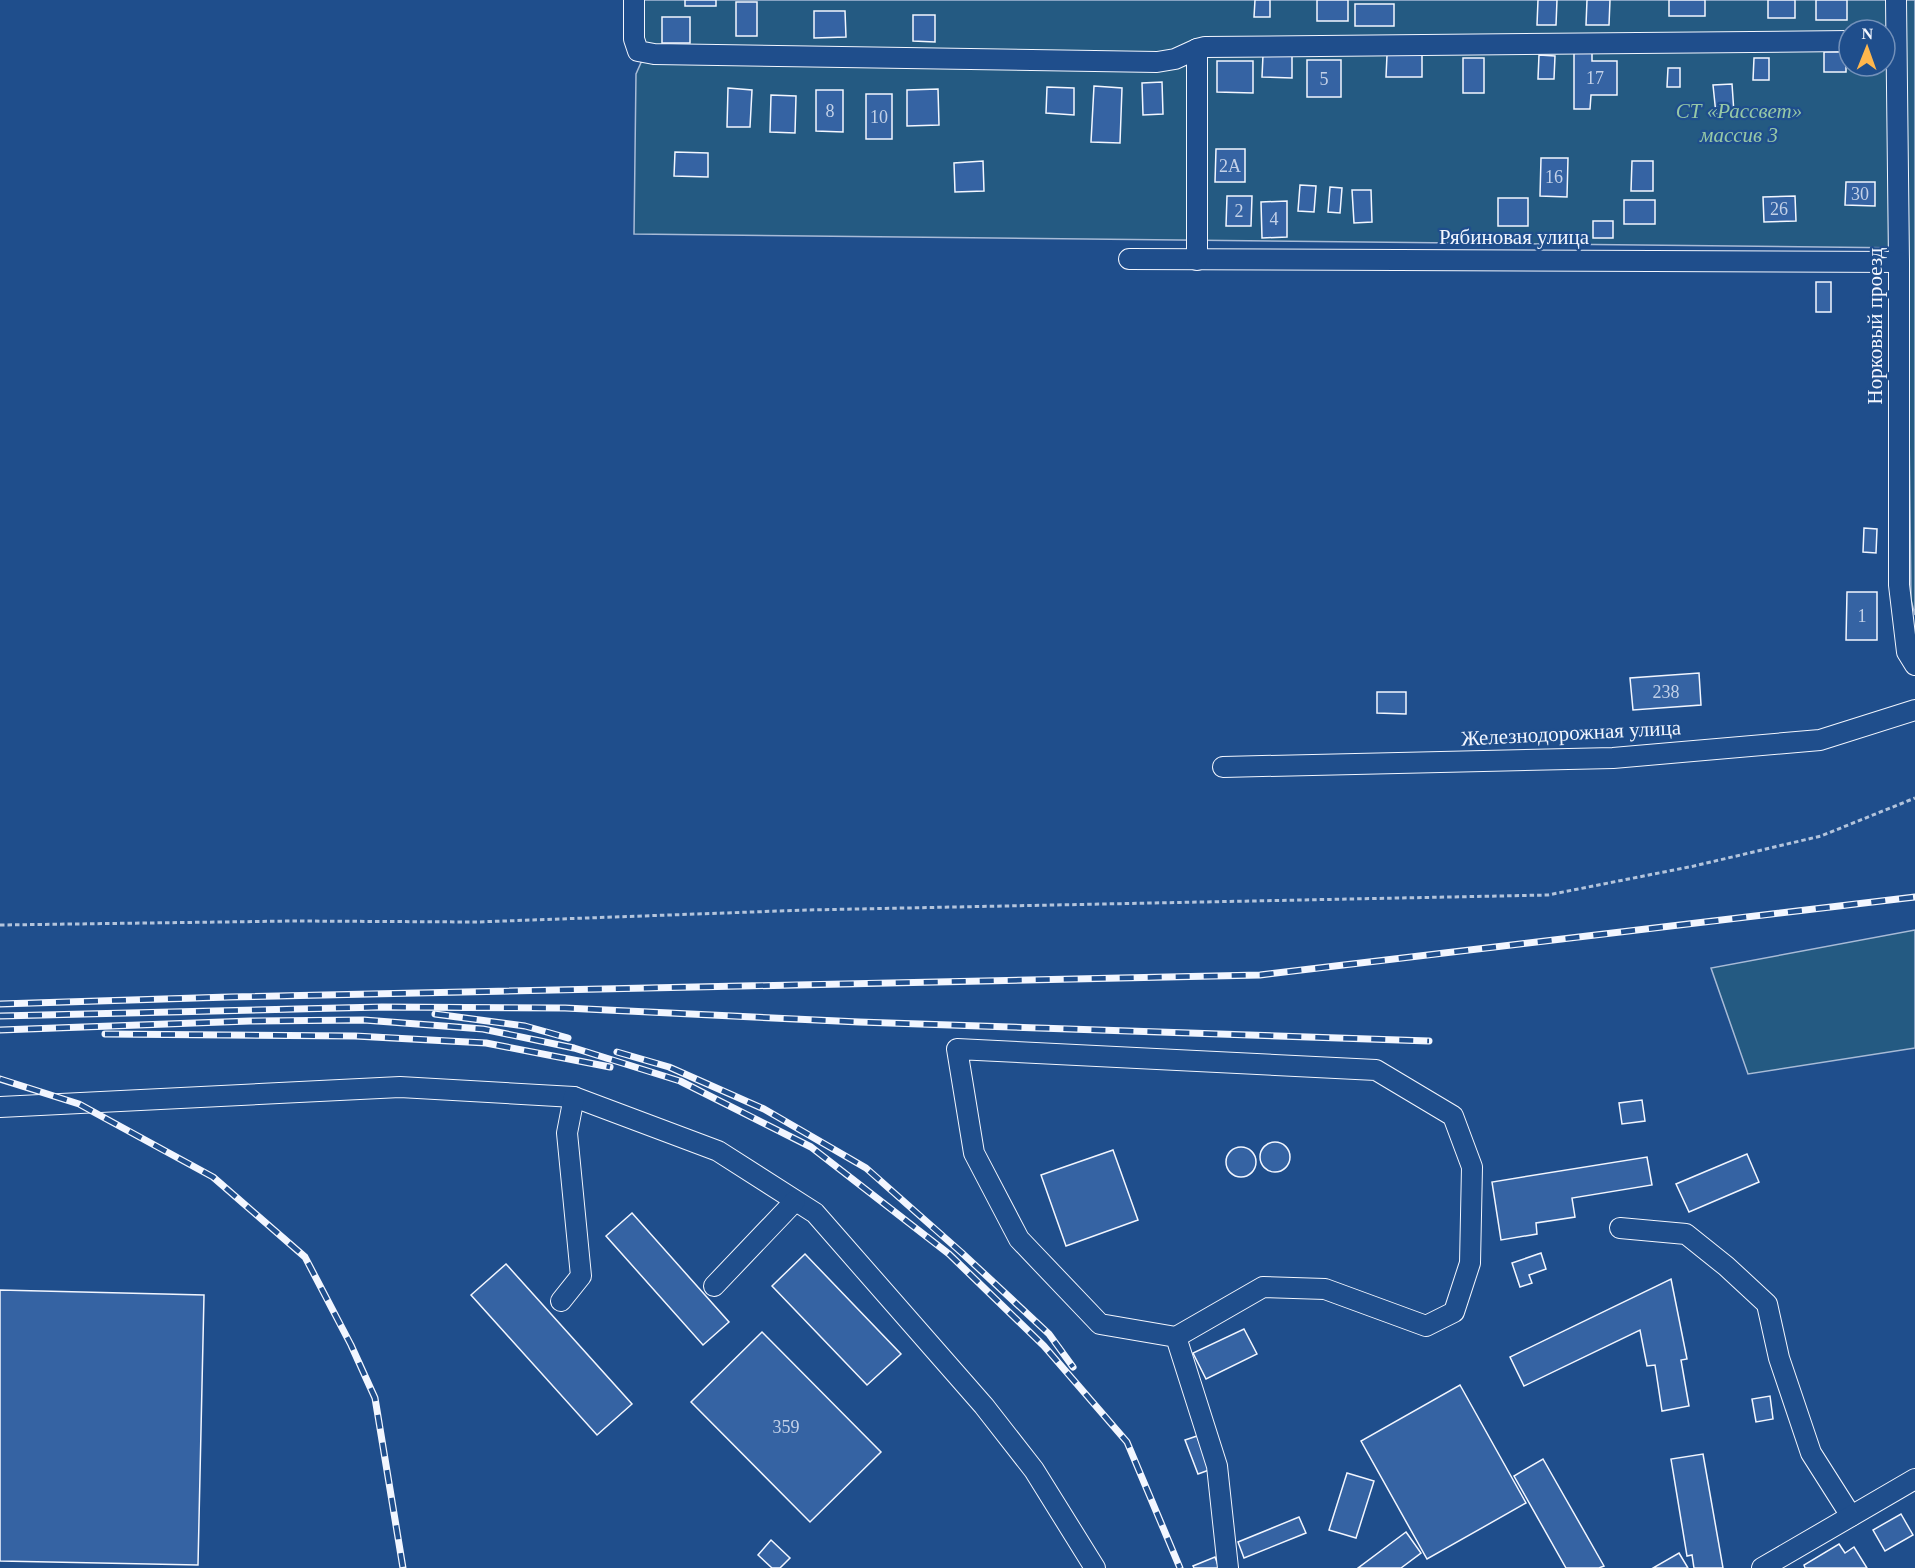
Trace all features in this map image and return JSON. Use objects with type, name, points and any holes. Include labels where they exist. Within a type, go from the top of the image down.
[{"type":"street","points":[[634,0],[634,39],[638,51],[654,54],[1157,62],[1175,59],[1205,46],[1837,41]]},
{"type":"street","name":"Норковый проезд","points":[[1894,18],[1896,0]]},
{"type":"street","points":[[1197,49],[1197,260]]},
{"type":"street","name":"Норковый проезд","points":[[1892,78],[1899,262],[1899,585],[1911,659]]},
{"type":"street","name":"Рябиновая улица","points":[[1129,259],[1899,262]]},
{"type":"street","name":"Железнодорожная улица","points":[[1223,767],[1613,758],[1820,740],[1915,710]]},
{"type":"street","points":[[957,1049],[1376,1070],[1453,1116],[1472,1167],[1470,1263],[1454,1312],[1426,1326],[1324,1289],[1263,1287],[1176,1337],[1100,1324],[1019,1239],[974,1153],[957,1049]]},
{"type":"street","points":[[0,1107],[400,1087],[574,1097],[718,1151],[815,1213],[984,1406],[1034,1470],[1090,1566]]},
{"type":"street","points":[[561,1300],[581,1276],[567,1133],[574,1097]]},
{"type":"street","points":[[714,1286],[795,1201]]},
{"type":"street","points":[[1620,1228],[1686,1234],[1726,1266],[1767,1304],[1779,1358],[1811,1453],[1851,1516]]},
{"type":"street","points":[[1176,1337],[1217,1466],[1228,1568]]},
{"type":"street","points":[[1762,1568],[1915,1479]]},
{"type":"path","points":[[0,925],[294,921],[477,922],[807,910],[1548,895],[1694,866],[1821,836],[1915,798]]},
{"type":"green space","name":"СТ «Рассвет» массив 3","points":[[644,0],[1915,0],[1915,615],[1911,600],[1907,248],[634,234],[636,74],[643,58]]},
{"type":"green space","points":[[1915,930],[1915,1048],[1748,1074],[1711,968]]},
{"type":"building","points":[[685,0],[716,0],[716,6],[685,6]]},
{"type":"building","points":[[1255,0],[1270,0],[1270,17],[1254,17]]},
{"type":"building","points":[[1317,0],[1348,0],[1348,21],[1317,21]]},
{"type":"building","points":[[1538,0],[1557,0],[1556,25],[1537,25]]},
{"type":"building","points":[[1587,0],[1610,0],[1609,25],[1586,25]]},
{"type":"building","points":[[1669,0],[1705,0],[1705,16],[1669,16]]},
{"type":"building","points":[[1768,0],[1795,0],[1795,18],[1768,18]]},
{"type":"building","points":[[1816,0],[1847,0],[1847,18],[1816,20]]},
{"type":"building","points":[[736,2],[757,2],[757,36],[736,36]]},
{"type":"building","points":[[1355,4],[1394,4],[1394,26],[1355,26]]},
{"type":"building","points":[[814,11],[845,11],[846,37],[814,38]]},
{"type":"building","points":[[913,15],[935,15],[935,42],[913,41]]},
{"type":"building","points":[[662,17],[690,17],[690,43],[662,43]]},
{"type":"building","points":[[1574,46],[1592,46],[1592,61],[1617,61],[1617,95],[1591,95],[1590,109],[1574,109]]},
{"type":"building","points":[[1824,52],[1837,52],[1837,72],[1824,72]]},
{"type":"building","points":[[1263,55],[1292,55],[1292,78],[1262,77]]},
{"type":"building","points":[[1387,55],[1422,55],[1422,77],[1386,77]]},
{"type":"building","points":[[1539,55],[1555,56],[1554,79],[1538,79]]},
{"type":"building","points":[[1463,58],[1484,58],[1484,93],[1463,93]]},
{"type":"building","points":[[1754,58],[1769,58],[1769,80],[1753,80]]},
{"type":"building","points":[[1307,60],[1341,60],[1341,97],[1307,97]]},
{"type":"building","points":[[1217,61],[1253,61],[1253,93],[1217,92]]},
{"type":"building","points":[[1668,68],[1680,68],[1680,87],[1667,87]]},
{"type":"building","points":[[1162,82],[1163,114],[1143,115],[1142,83]]},
{"type":"building","points":[[1732,84],[1734,113],[1716,114],[1713,85]]},
{"type":"building","points":[[1094,86],[1122,88],[1120,143],[1091,142]]},
{"type":"building","points":[[1047,87],[1074,88],[1074,115],[1046,113]]},
{"type":"building","points":[[728,88],[752,90],[750,127],[727,127]]},
{"type":"building","points":[[938,89],[939,125],[907,126],[907,90]]},
{"type":"building","points":[[816,90],[843,90],[843,132],[816,131]]},
{"type":"building","points":[[866,94],[892,94],[892,139],[866,139]]},
{"type":"building","points":[[771,95],[796,96],[795,133],[770,132]]},
{"type":"building","points":[[1216,149],[1245,149],[1245,182],[1215,182]]},
{"type":"building","points":[[675,152],[708,153],[708,177],[674,176]]},
{"type":"building","points":[[1541,158],[1568,158],[1567,197],[1540,196]]},
{"type":"building","points":[[983,161],[984,191],[955,192],[954,163]]},
{"type":"building","points":[[1632,161],[1653,161],[1653,191],[1631,191]]},
{"type":"building","points":[[1846,182],[1875,182],[1875,206],[1845,205]]},
{"type":"building","points":[[1300,185],[1316,186],[1314,212],[1298,211]]},
{"type":"building","points":[[1330,187],[1342,188],[1340,213],[1328,212]]},
{"type":"building","points":[[1352,190],[1371,190],[1372,222],[1354,223]]},
{"type":"building","points":[[1227,196],[1252,196],[1251,226],[1226,226]]},
{"type":"building","points":[[1795,196],[1796,221],[1764,222],[1763,197]]},
{"type":"building","points":[[1498,198],[1528,198],[1528,226],[1498,226]]},
{"type":"building","points":[[1624,200],[1655,200],[1655,224],[1624,224]]},
{"type":"building","points":[[1287,201],[1287,237],[1262,238],[1261,202]]},
{"type":"building","points":[[1593,221],[1613,221],[1613,238],[1593,238]]},
{"type":"building","points":[[1816,282],[1831,282],[1831,312],[1816,312]]},
{"type":"building","points":[[1864,528],[1877,529],[1876,553],[1863,552]]},
{"type":"building","points":[[1847,592],[1877,592],[1877,640],[1846,640]]},
{"type":"building","points":[[1699,673],[1701,705],[1633,710],[1630,678]]},
{"type":"building","points":[[1377,692],[1406,692],[1406,714],[1377,713]]},
{"type":"building","points":[[1642,1100],[1645,1121],[1622,1124],[1619,1103]]},
{"type":"building","points":[[1275,1142],[1286,1146],[1290,1157],[1286,1168],[1275,1172],[1264,1168],[1260,1157],[1264,1146]]},
{"type":"building","points":[[1241,1147],[1252,1151],[1256,1162],[1252,1173],[1241,1177],[1230,1173],[1226,1162],[1230,1151]]},
{"type":"building","points":[[1113,1150],[1138,1220],[1066,1246],[1041,1175]]},
{"type":"building","points":[[1747,1154],[1759,1182],[1689,1212],[1676,1184]]},
{"type":"building","points":[[1647,1157],[1652,1185],[1572,1198],[1575,1217],[1536,1223],[1537,1234],[1501,1240],[1492,1182]]},
{"type":"building","points":[[632,1213],[729,1322],[703,1345],[606,1236]]},
{"type":"building","points":[[1541,1253],[1546,1269],[1529,1275],[1532,1283],[1520,1287],[1512,1263]]},
{"type":"building","points":[[805,1254],[901,1354],[867,1385],[772,1286]]},
{"type":"building","points":[[506,1264],[632,1404],[597,1435],[471,1295]]},
{"type":"building","points":[[1671,1279],[1687,1359],[1681,1360],[1689,1406],[1662,1411],[1655,1365],[1647,1366],[1640,1330],[1524,1386],[1510,1357]]},
{"type":"building","points":[[0,1290],[204,1295],[198,1565],[0,1561]]},
{"type":"building","points":[[1244,1329],[1257,1354],[1206,1379],[1193,1353]]},
{"type":"building","points":[[762,1332],[881,1452],[810,1522],[691,1402]]},
{"type":"building","points":[[1460,1385],[1526,1503],[1427,1559],[1361,1441]]},
{"type":"building","points":[[1770,1396],[1773,1419],[1756,1422],[1752,1399]]},
{"type":"building","points":[[1197,1436],[1209,1470],[1198,1474],[1185,1440]]},
{"type":"building","points":[[1703,1454],[1723,1568],[1694,1568],[1692,1555],[1687,1556],[1671,1459]]},
{"type":"building","points":[[1543,1459],[1604,1566],[1566,1568],[1514,1476]]},
{"type":"building","points":[[1347,1473],[1374,1481],[1356,1538],[1329,1530]]},
{"type":"building","points":[[1901,1514],[1913,1535],[1885,1551],[1873,1530]]},
{"type":"building","points":[[1299,1517],[1306,1533],[1244,1558],[1238,1542]]},
{"type":"building","points":[[1406,1532],[1421,1553],[1401,1568],[1358,1568]]},
{"type":"building","points":[[771,1540],[790,1558],[780,1568],[772,1568],[758,1555]]},
{"type":"building","points":[[1839,1544],[1845,1553],[1854,1547],[1867,1568],[1805,1568],[1804,1565]]},
{"type":"building","points":[[1679,1553],[1688,1568],[1653,1568]]},
{"type":"building","points":[[1215,1557],[1219,1568],[1194,1568],[1193,1566]]},
{"type":"railway","points":[[0,1004],[1260,975],[1915,897]]},
{"type":"railway","points":[[0,1016],[382,1007],[565,1008],[859,1022],[1429,1041]]},
{"type":"railway","points":[[435,1014],[525,1026],[568,1038]]},
{"type":"railway","points":[[0,1030],[250,1021],[364,1020],[483,1029],[574,1048],[680,1081],[811,1147],[949,1254],[1044,1346],[1127,1442],[1180,1568]]},
{"type":"railway","points":[[105,1034],[355,1036],[486,1043],[610,1067]]},
{"type":"railway","points":[[617,1052],[669,1067],[764,1109],[866,1168],[1049,1334],[1073,1367]]},
{"type":"railway","points":[[0,1079],[79,1104],[213,1177],[305,1257],[351,1345],[375,1398],[403,1568]]}]
